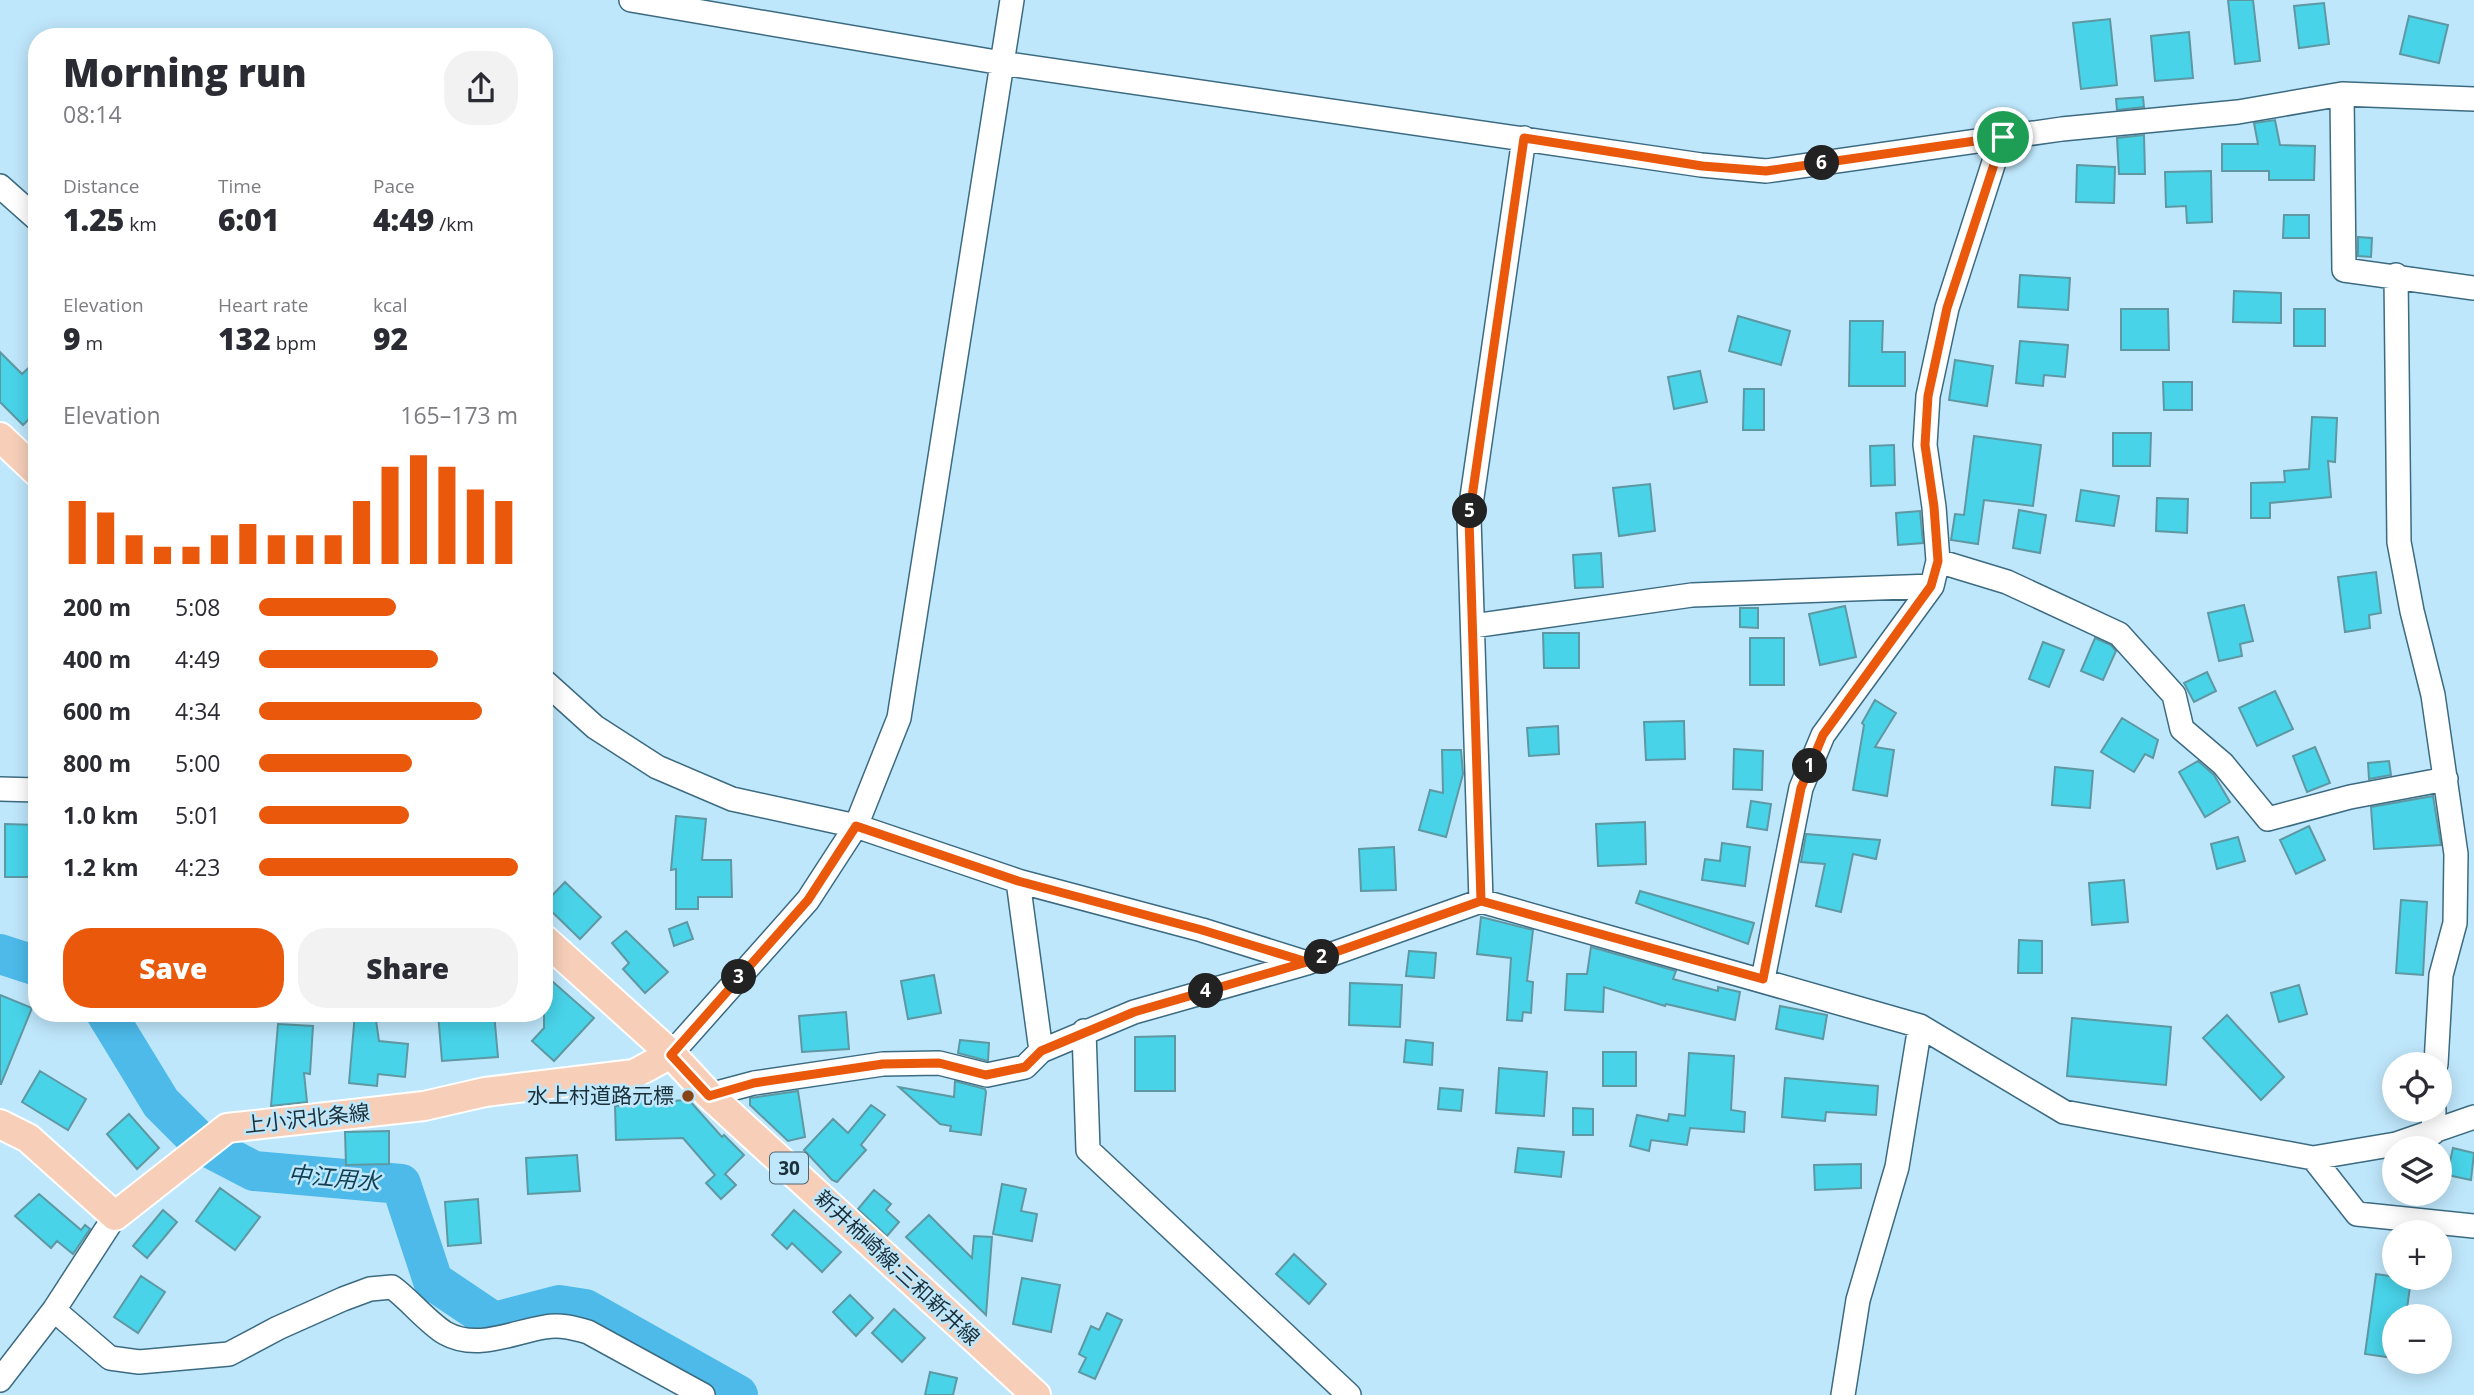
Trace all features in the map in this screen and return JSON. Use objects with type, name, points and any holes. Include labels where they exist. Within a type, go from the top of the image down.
[{"type":"main road","points":[[0,437],[28,463]]},
{"type":"main road","name":"新井柿崎線;三和新井線","points":[[553,947],[671,1055],[709,1096],[1036,1395]]},
{"type":"main road","name":"上小沢北条線","points":[[115,1216],[227,1128],[424,1106],[485,1092],[634,1074],[671,1055]]},
{"type":"main road","points":[[0,1124],[28,1138],[115,1216]]},
{"type":"street","points":[[631,0],[1002,63],[1702,166],[1766,171],[2003,137],[2238,112],[2342,94],[2474,99]]},
{"type":"street","points":[[671,1055],[808,900],[856,826],[899,718],[1012,0]]},
{"type":"street","points":[[2342,94],[2344,270],[2396,275],[2474,288]]},
{"type":"street","points":[[1763,979],[1801,788],[1823,735],[1931,586],[1938,561],[1925,445],[1928,396],[1947,308],[2003,137]]},
{"type":"street","points":[[1481,901],[1469,518],[1524,138]]},
{"type":"street","points":[[0,186],[28,211]]},
{"type":"street","points":[[2396,275],[2399,542],[2412,611],[2433,695],[2456,855],[2455,923],[2441,975],[2437,1052]]},
{"type":"street","points":[[1938,561],[2007,582],[2119,634],[2174,695],[2182,729],[2223,764],[2268,819],[2350,797],[2446,779]]},
{"type":"street","points":[[1473,626],[1692,595],[1931,586]]},
{"type":"street","points":[[553,689],[595,727],[657,767],[732,799],[856,826],[1018,881],[1202,930],[1307,962]]},
{"type":"street","points":[[0,789],[28,790]]},
{"type":"street","points":[[1018,881],[1041,1051]]},
{"type":"street","points":[[709,1096],[754,1083],[883,1064],[939,1063],[986,1075],[1025,1067],[1041,1051],[1134,1012],[1307,962],[1481,901],[1763,979],[1920,1026],[2064,1112],[2314,1158],[2396,1144],[2474,1117]]},
{"type":"street","points":[[1843,1395],[1858,1300],[1897,1167],[1920,1026]]},
{"type":"street","points":[[1084,1031],[1088,1150],[1349,1395]]},
{"type":"street","points":[[2433,1122],[2433,1133]]},
{"type":"street","points":[[2314,1158],[2357,1214],[2474,1226]]},
{"type":"street","points":[[0,1380],[54,1310],[115,1216]]},
{"type":"street","points":[[54,1310],[110,1359],[139,1362],[229,1354],[278,1328],[343,1299],[370,1289],[391,1287],[445,1333],[467,1340],[488,1340],[548,1326],[570,1326],[588,1332],[703,1395]]},
{"type":"building","points":[[2228,0],[2253,0],[2260,61],[2235,64]]},
{"type":"building","points":[[2324,3],[2329,44],[2299,48],[2294,6]]},
{"type":"building","points":[[2409,16],[2448,25],[2439,63],[2400,54]]},
{"type":"building","points":[[2110,19],[2117,85],[2081,89],[2073,23]]},
{"type":"building","points":[[2189,32],[2193,78],[2155,81],[2151,36]]},
{"type":"building","points":[[2143,97],[2144,107],[2117,110],[2116,99]]},
{"type":"building","points":[[2275,120],[2280,145],[2315,146],[2314,180],[2269,180],[2269,171],[2222,171],[2222,144],[2258,144],[2254,123]]},
{"type":"building","points":[[2144,135],[2145,174],[2119,174],[2117,138]]},
{"type":"building","points":[[2077,165],[2115,167],[2114,203],[2076,202]]},
{"type":"building","points":[[2211,171],[2212,222],[2187,223],[2186,206],[2166,207],[2165,172]]},
{"type":"building","points":[[2284,215],[2309,215],[2309,238],[2283,238]]},
{"type":"building","points":[[2358,237],[2372,238],[2371,257],[2358,256]]},
{"type":"building","points":[[2020,275],[2070,278],[2068,310],[2018,307]]},
{"type":"building","points":[[2234,291],[2281,293],[2281,323],[2233,322]]},
{"type":"building","points":[[2121,309],[2168,309],[2169,350],[2121,350]]},
{"type":"building","points":[[2294,309],[2325,309],[2325,346],[2294,346]]},
{"type":"building","points":[[1738,316],[1790,331],[1781,365],[1729,351]]},
{"type":"building","points":[[1850,321],[1883,321],[1882,352],[1905,352],[1905,386],[1849,386]]},
{"type":"building","points":[[2020,341],[2068,345],[2065,377],[2044,375],[2043,386],[2016,383]]},
{"type":"building","points":[[0,352],[22,374],[28,368],[28,420],[23,425],[0,402]]},
{"type":"building","points":[[1955,360],[1993,366],[1987,406],[1949,400]]},
{"type":"building","points":[[1700,371],[1707,402],[1674,409],[1668,377]]},
{"type":"building","points":[[2163,382],[2192,382],[2192,410],[2164,410]]},
{"type":"building","points":[[1744,389],[1764,389],[1764,430],[1743,430]]},
{"type":"building","points":[[2312,417],[2337,418],[2335,462],[2328,461],[2331,497],[2270,503],[2270,518],[2251,518],[2251,483],[2285,482],[2284,471],[2309,469]]},
{"type":"building","points":[[2113,433],[2151,433],[2150,466],[2113,466]]},
{"type":"building","points":[[1974,436],[2041,445],[2033,506],[1984,500],[1978,544],[1951,540],[1955,514],[1964,515]]},
{"type":"building","points":[[1894,445],[1895,485],[1871,486],[1870,446]]},
{"type":"building","points":[[1650,484],[1655,531],[1619,536],[1613,488]]},
{"type":"building","points":[[2081,490],[2119,496],[2114,526],[2076,521]]},
{"type":"building","points":[[2157,498],[2188,499],[2187,533],[2156,531]]},
{"type":"building","points":[[2019,510],[2046,515],[2040,553],[2013,548]]},
{"type":"building","points":[[1920,511],[1923,543],[1898,545],[1896,513]]},
{"type":"building","points":[[1601,553],[1603,587],[1575,588],[1573,555]]},
{"type":"building","points":[[2376,572],[2381,613],[2369,615],[2370,628],[2345,632],[2338,577]]},
{"type":"building","points":[[2244,605],[2253,641],[2240,644],[2242,656],[2219,661],[2208,613]]},
{"type":"building","points":[[1845,606],[1856,657],[1820,665],[1809,614]]},
{"type":"building","points":[[1740,608],[1758,608],[1758,628],[1740,627]]},
{"type":"building","points":[[1543,633],[1579,633],[1579,668],[1544,668]]},
{"type":"building","points":[[1750,638],[1784,638],[1784,685],[1750,685]]},
{"type":"building","points":[[2095,638],[2111,645],[2116,651],[2103,680],[2081,671]]},
{"type":"building","points":[[2043,642],[2064,650],[2049,687],[2029,679]]},
{"type":"building","points":[[2207,672],[2216,691],[2194,702],[2184,683]]},
{"type":"building","points":[[2275,691],[2293,729],[2257,746],[2239,708]]},
{"type":"building","points":[[1875,700],[1896,713],[1875,747],[1894,750],[1887,796],[1853,790],[1864,725],[1862,723]]},
{"type":"building","points":[[2122,718],[2158,740],[2153,758],[2145,754],[2134,772],[2101,752]]},
{"type":"building","points":[[1684,721],[1685,759],[1646,760],[1644,722]]},
{"type":"building","points":[[1558,726],[1559,754],[1529,756],[1527,728]]},
{"type":"building","points":[[2315,747],[2330,783],[2307,792],[2293,756]]},
{"type":"building","points":[[1734,749],[1763,751],[1762,790],[1733,789]]},
{"type":"building","points":[[1442,750],[1461,750],[1463,774],[1446,837],[1419,830],[1430,790],[1443,793]]},
{"type":"building","points":[[2198,761],[2214,775],[2230,802],[2205,817],[2179,772]]},
{"type":"building","points":[[2389,761],[2391,775],[2369,779],[2368,763]]},
{"type":"building","points":[[2055,767],[2093,771],[2090,808],[2052,805]]},
{"type":"building","points":[[2433,796],[2441,845],[2374,849],[2371,807]]},
{"type":"building","points":[[1751,801],[1771,804],[1767,830],[1747,827]]},
{"type":"building","points":[[676,816],[706,819],[702,860],[731,860],[732,897],[698,897],[698,909],[676,909],[676,869],[671,870]]},
{"type":"building","points":[[1645,822],[1646,864],[1598,866],[1596,824]]},
{"type":"building","points":[[5,824],[28,825],[28,877],[5,877]]},
{"type":"building","points":[[2309,826],[2325,860],[2296,874],[2280,840]]},
{"type":"building","points":[[1806,834],[1880,840],[1876,859],[1853,854],[1841,912],[1816,906],[1825,864],[1801,862]]},
{"type":"building","points":[[2238,837],[2245,861],[2217,869],[2211,844]]},
{"type":"building","points":[[1722,843],[1750,847],[1745,886],[1702,880],[1705,859],[1720,861]]},
{"type":"building","points":[[1394,847],[1396,890],[1361,891],[1359,849]]},
{"type":"building","points":[[2124,880],[2128,922],[2092,925],[2089,883]]},
{"type":"building","points":[[565,882],[601,917],[580,939],[553,913],[553,895]]},
{"type":"building","points":[[1640,891],[1754,923],[1748,944],[1636,903]]},
{"type":"building","points":[[2401,900],[2427,902],[2423,975],[2396,973]]},
{"type":"building","points":[[1481,917],[1533,930],[1527,981],[1533,982],[1531,1013],[1523,1012],[1522,1021],[1507,1020],[1511,958],[1477,954]]},
{"type":"building","points":[[687,922],[693,939],[674,946],[669,929]]},
{"type":"building","points":[[626,931],[668,972],[645,993],[623,969],[629,963],[612,943]]},
{"type":"building","points":[[2019,940],[2042,941],[2042,973],[2018,973]]},
{"type":"building","points":[[1591,947],[1676,971],[1673,979],[1718,991],[1718,987],[1740,992],[1735,1020],[1666,1004],[1665,1006],[1604,987],[1603,1012],[1565,1010],[1567,974],[1587,974]]},
{"type":"building","points":[[1409,951],[1436,953],[1434,978],[1406,976]]},
{"type":"building","points":[[934,975],[941,1013],[908,1019],[901,981]]},
{"type":"building","points":[[553,982],[594,1018],[554,1061],[532,1041],[544,1028],[544,1022],[553,1022]]},
{"type":"building","points":[[1350,983],[1402,985],[1400,1027],[1349,1025]]},
{"type":"building","points":[[2299,985],[2307,1014],[2279,1022],[2271,993]]},
{"type":"building","points":[[0,995],[28,1006],[28,1018],[0,1084]]},
{"type":"building","points":[[1780,1006],[1827,1015],[1823,1039],[1776,1029]]},
{"type":"building","points":[[846,1012],[849,1049],[802,1052],[799,1016]]},
{"type":"building","points":[[2227,1015],[2284,1077],[2261,1100],[2203,1038]]},
{"type":"building","points":[[2072,1018],[2171,1027],[2166,1085],[2067,1076]]},
{"type":"building","points":[[354,1022],[376,1022],[379,1041],[408,1044],[405,1077],[378,1074],[377,1086],[349,1083]]},
{"type":"building","points":[[439,1022],[495,1022],[498,1057],[442,1061]]},
{"type":"building","points":[[278,1024],[313,1026],[310,1074],[304,1073],[307,1102],[271,1106]]},
{"type":"building","points":[[1175,1036],[1175,1091],[1135,1091],[1135,1037]]},
{"type":"building","points":[[960,1040],[989,1043],[988,1061],[958,1053]]},
{"type":"building","points":[[1406,1040],[1433,1043],[1432,1065],[1404,1062]]},
{"type":"building","points":[[1603,1052],[1636,1052],[1636,1086],[1603,1086]]},
{"type":"building","points":[[1689,1053],[1734,1056],[1731,1110],[1745,1112],[1744,1132],[1690,1128],[1687,1145],[1651,1140],[1649,1151],[1630,1146],[1637,1115],[1668,1121],[1669,1114],[1685,1116]]},
{"type":"building","points":[[1499,1068],[1547,1072],[1544,1116],[1496,1113]]},
{"type":"building","points":[[40,1071],[86,1099],[68,1130],[22,1102]]},
{"type":"building","points":[[1785,1078],[1878,1086],[1876,1115],[1826,1112],[1825,1121],[1782,1117]]},
{"type":"building","points":[[955,1081],[985,1089],[981,1135],[950,1131],[951,1126],[940,1124],[899,1087],[954,1097]]},
{"type":"building","points":[[1440,1088],[1463,1090],[1461,1111],[1438,1109]]},
{"type":"building","points":[[798,1091],[805,1137],[788,1141],[750,1105],[750,1098]]},
{"type":"building","points":[[670,1097],[670,1101],[689,1100],[722,1137],[724,1135],[744,1155],[725,1174],[736,1185],[721,1199],[706,1183],[715,1175],[683,1138],[616,1140],[615,1106],[636,1105],[636,1098]]},
{"type":"building","points":[[871,1105],[885,1115],[861,1145],[866,1150],[837,1182],[832,1180],[804,1150],[833,1119],[848,1133]]},
{"type":"building","points":[[1573,1108],[1593,1109],[1593,1135],[1573,1135]]},
{"type":"building","points":[[129,1114],[159,1148],[137,1169],[107,1134]]},
{"type":"building","points":[[389,1131],[389,1164],[346,1165],[345,1132]]},
{"type":"building","points":[[1518,1148],[1564,1152],[1561,1177],[1515,1172]]},
{"type":"building","points":[[2453,1148],[2474,1153],[2471,1180],[2452,1176]]},
{"type":"building","points":[[577,1155],[580,1191],[528,1194],[526,1158]]},
{"type":"building","points":[[1861,1164],[1861,1188],[1815,1190],[1814,1165]]},
{"type":"building","points":[[1002,1184],[1026,1189],[1021,1211],[1037,1214],[1032,1241],[993,1234]]},
{"type":"building","points":[[220,1188],[260,1217],[235,1250],[196,1221]]},
{"type":"building","points":[[874,1190],[891,1204],[886,1210],[899,1222],[887,1236],[858,1209]]},
{"type":"building","points":[[39,1194],[81,1230],[85,1225],[90,1229],[73,1254],[57,1241],[51,1248],[15,1216]]},
{"type":"building","points":[[478,1199],[481,1243],[448,1246],[445,1202]]},
{"type":"building","points":[[163,1210],[177,1222],[147,1258],[133,1246]]},
{"type":"building","points":[[794,1210],[841,1252],[822,1272],[792,1243],[787,1249],[772,1235]]},
{"type":"building","points":[[929,1215],[972,1258],[974,1236],[992,1237],[986,1315],[906,1237]]},
{"type":"building","points":[[1294,1254],[1326,1284],[1309,1304],[1276,1274]]},
{"type":"building","points":[[2376,1274],[2382,1275],[2382,1290],[2410,1290],[2408,1304],[2382,1304],[2382,1356],[2365,1354]]},
{"type":"building","points":[[141,1276],[165,1292],[138,1333],[114,1317]]},
{"type":"building","points":[[1022,1278],[1060,1285],[1051,1332],[1013,1324]]},
{"type":"building","points":[[850,1295],[873,1318],[856,1336],[833,1312]]},
{"type":"building","points":[[894,1309],[925,1338],[902,1362],[872,1333]]},
{"type":"building","points":[[1107,1313],[1122,1320],[1095,1379],[1079,1372],[1086,1358],[1079,1354],[1091,1326],[1099,1330]]},
{"type":"building","points":[[930,1372],[957,1378],[953,1395],[925,1395]]},
{"type":"waterway","name":"中江用水","points":[[0,954],[28,963]]},
{"type":"waterway","name":"中江用水","points":[[112,1022],[161,1103],[202,1144],[254,1171],[401,1184],[433,1281],[494,1322],[559,1305],[585,1309],[738,1395]]},
{"type":"place","name":"水上村道路元標","points":[[688,1096]]},
{"type":"route","points":[[2003,137],[1766,171],[1702,166],[1524,138],[1469,518],[1481,901],[1394,932],[1307,962],[1134,1012],[1041,1051],[1025,1067],[986,1075],[939,1063],[883,1064],[754,1083],[709,1096],[671,1055],[808,900],[856,826],[1018,881],[1202,930],[1307,962],[1481,901],[1763,979],[1801,788],[1823,735],[1902,630],[1931,586],[1938,561],[1925,445],[1928,396],[1947,308],[2003,137]]}]
